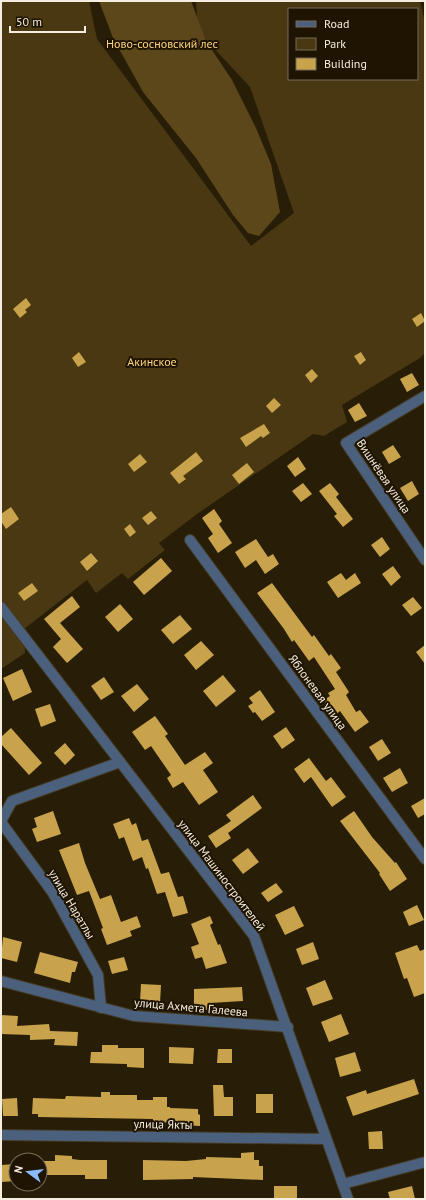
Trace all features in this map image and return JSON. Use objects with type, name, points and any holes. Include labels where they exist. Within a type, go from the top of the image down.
[{"type":"street","name":"Вишнёвая улица","points":[[425,396],[346,443],[425,560]]},
{"type":"street","name":"Яблоневая улица","points":[[190,540],[425,860]]},
{"type":"street","name":"улица Машиностроителей","points":[[1,607],[254,936],[288,1027],[325,1139],[348,1199]]},
{"type":"street","name":"улица Наратлы","points":[[101,1008],[98,976],[52,893],[1,822],[12,801],[120,762]]},
{"type":"street","name":"улица Ахмета Галеева","points":[[1,981],[134,1016],[288,1027]]},
{"type":"street","name":"улица Якты","points":[[1,1136],[325,1139]]},
{"type":"street","points":[[343,1184],[425,1162]]},
{"type":"green space","name":"Акинское","points":[[1,1],[89,1],[97,39],[251,246],[294,213],[250,87],[198,31],[196,1],[420,1],[425,23],[425,353],[420,358],[342,405],[347,422],[324,436],[313,434],[197,514],[159,543],[165,550],[128,579],[122,573],[96,593],[87,580],[24,629],[25,653],[1,669]]},
{"type":"green space","name":"Ново-сосновский лес","points":[[99,1],[191,1],[206,41],[232,80],[256,128],[271,164],[280,212],[259,236],[248,233],[233,215],[196,158],[143,92],[113,38]]},
{"type":"building","points":[[26,298],[31,305],[25,310],[27,312],[20,318],[13,309]]},
{"type":"building","points":[[421,313],[425,321],[417,327],[412,319]]},
{"type":"building","points":[[79,352],[86,362],[78,367],[72,358]]},
{"type":"building","points":[[361,352],[366,360],[360,365],[354,356]]},
{"type":"building","points":[[312,369],[318,376],[311,383],[305,375]]},
{"type":"building","points":[[412,373],[419,385],[407,392],[400,379]]},
{"type":"building","points":[[274,398],[281,405],[272,413],[266,406]]},
{"type":"building","points":[[359,403],[367,416],[355,422],[348,410]]},
{"type":"building","points":[[264,424],[270,433],[263,438],[261,436],[246,447],[240,438]]},
{"type":"building","points":[[393,445],[401,457],[389,464],[382,452]]},
{"type":"building","points":[[196,452],[203,461],[183,476],[186,479],[179,484],[170,473]]},
{"type":"building","points":[[140,454],[147,462],[134,472],[128,464]]},
{"type":"building","points":[[298,457],[306,469],[295,477],[287,466]]},
{"type":"building","points":[[247,463],[254,472],[239,484],[232,475]]},
{"type":"building","points":[[412,481],[419,494],[408,501],[400,488]]},
{"type":"building","points":[[303,483],[312,494],[301,502],[292,491]]},
{"type":"building","points":[[330,483],[339,494],[336,497],[353,519],[343,527],[334,516],[337,514],[319,491]]},
{"type":"building","points":[[11,507],[19,519],[6,529],[1,521],[1,514]]},
{"type":"building","points":[[214,509],[222,521],[219,524],[232,543],[218,553],[208,538],[213,534],[202,518]]},
{"type":"building","points":[[151,511],[157,518],[148,525],[142,518]]},
{"type":"building","points":[[130,524],[136,532],[130,537],[124,529]]},
{"type":"building","points":[[382,537],[390,549],[380,557],[371,545]]},
{"type":"building","points":[[256,539],[268,557],[273,554],[279,564],[265,574],[256,560],[245,568],[235,552]]},
{"type":"building","points":[[91,553],[98,561],[87,571],[80,562]]},
{"type":"building","points":[[161,558],[172,571],[144,595],[133,582]]},
{"type":"building","points":[[393,566],[401,577],[391,586],[382,574]]},
{"type":"building","points":[[341,573],[346,580],[355,573],[361,583],[338,598],[327,582]]},
{"type":"building","points":[[32,583],[38,591],[24,601],[18,593]]},
{"type":"building","points":[[272,583],[312,637],[314,635],[329,656],[331,654],[341,668],[336,672],[349,692],[346,695],[356,712],[360,710],[369,722],[355,732],[340,711],[334,716],[324,700],[330,696],[328,693],[335,689],[314,657],[309,661],[294,640],[292,642],[257,593]]},
{"type":"building","points":[[72,596],[80,607],[60,623],[83,649],[67,663],[53,647],[61,639],[44,619]]},
{"type":"building","points":[[413,597],[422,608],[411,616],[402,605]]},
{"type":"building","points":[[120,604],[133,619],[118,632],[105,617]]},
{"type":"building","points":[[180,615],[192,629],[173,644],[161,630]]},
{"type":"building","points":[[201,641],[214,655],[196,670],[184,655]]},
{"type":"building","points":[[425,645],[425,664],[416,652]]},
{"type":"building","points":[[22,669],[32,692],[13,701],[3,678]]},
{"type":"building","points":[[223,675],[236,691],[216,707],[203,691]]},
{"type":"building","points":[[104,677],[114,692],[101,700],[91,686]]},
{"type":"building","points":[[137,684],[149,699],[134,712],[121,696]]},
{"type":"building","points":[[260,690],[275,712],[262,721],[248,706],[253,703],[249,698]]},
{"type":"building","points":[[50,704],[56,721],[41,727],[35,709]]},
{"type":"building","points":[[155,716],[168,734],[165,736],[185,765],[205,752],[213,763],[203,770],[218,792],[199,805],[183,782],[173,788],[167,778],[171,775],[151,746],[145,750],[132,732]]},
{"type":"building","points":[[286,727],[295,740],[282,749],[273,736]]},
{"type":"building","points":[[11,728],[42,763],[29,775],[1,744],[1,737]]},
{"type":"building","points":[[382,739],[391,753],[378,761],[369,747]]},
{"type":"building","points":[[65,743],[75,755],[65,765],[54,753]]},
{"type":"building","points":[[309,758],[326,781],[331,777],[346,797],[332,807],[311,777],[304,783],[294,769]]},
{"type":"building","points":[[400,768],[408,783],[392,792],[383,778]]},
{"type":"building","points":[[253,795],[262,808],[228,833],[231,838],[216,848],[208,836],[231,821],[226,815]]},
{"type":"building","points":[[425,798],[425,814],[418,818],[411,806]]},
{"type":"building","points":[[53,811],[61,834],[37,842],[32,829],[37,827],[34,818]]},
{"type":"building","points":[[354,811],[372,837],[395,863],[396,862],[407,879],[390,891],[379,874],[380,873],[340,821]]},
{"type":"building","points":[[129,818],[132,825],[136,823],[142,841],[148,839],[161,874],[169,872],[178,897],[183,896],[188,913],[173,917],[165,892],[157,894],[148,868],[146,869],[142,857],[133,861],[124,837],[119,839],[113,824]]},
{"type":"building","points":[[79,843],[85,863],[100,899],[111,895],[121,922],[137,916],[141,927],[130,931],[132,936],[107,945],[101,929],[103,928],[89,891],[77,895],[59,850]]},
{"type":"building","points":[[248,848],[259,862],[243,874],[232,860]]},
{"type":"building","points":[[276,883],[283,892],[268,902],[261,893]]},
{"type":"building","points":[[417,905],[424,920],[409,926],[403,912]]},
{"type":"building","points":[[294,906],[304,926],[285,935],[275,915]]},
{"type":"building","points":[[210,916],[213,923],[210,925],[218,945],[220,944],[227,963],[206,969],[202,957],[195,959],[191,947],[199,944],[191,924]]},
{"type":"building","points":[[3,937],[22,942],[17,962],[1,958]]},
{"type":"building","points":[[313,942],[319,959],[302,965],[296,949]]},
{"type":"building","points":[[417,945],[420,951],[425,949],[425,993],[414,997],[407,978],[404,979],[395,953]]},
{"type":"building","points":[[40,952],[78,962],[75,972],[72,972],[70,983],[34,973]]},
{"type":"building","points":[[124,957],[128,970],[112,974],[108,961]]},
{"type":"building","points":[[325,980],[333,999],[313,1006],[306,988]]},
{"type":"building","points":[[141,984],[161,985],[160,1003],[140,1002]]},
{"type":"building","points":[[242,987],[243,1001],[210,1003],[210,1010],[194,1010],[194,989]]},
{"type":"building","points":[[341,1014],[349,1034],[329,1042],[321,1022]]},
{"type":"building","points":[[1,1015],[18,1016],[17,1026],[49,1024],[50,1031],[78,1032],[77,1046],[54,1045],[55,1039],[30,1040],[30,1035],[1,1034]]},
{"type":"building","points":[[102,1045],[118,1045],[118,1048],[144,1048],[144,1068],[127,1067],[127,1064],[90,1063],[91,1052],[102,1052]]},
{"type":"building","points":[[169,1047],[194,1048],[193,1064],[169,1063]]},
{"type":"building","points":[[218,1049],[232,1049],[232,1063],[217,1063]]},
{"type":"building","points":[[355,1052],[361,1071],[340,1077],[335,1058]]},
{"type":"building","points":[[414,1079],[419,1094],[353,1116],[346,1097],[366,1090],[367,1094]]},
{"type":"building","points":[[213,1085],[223,1085],[224,1097],[233,1097],[233,1116],[214,1116]]},
{"type":"building","points":[[101,1092],[110,1092],[110,1095],[137,1095],[137,1100],[153,1100],[153,1097],[167,1097],[167,1107],[198,1109],[198,1114],[200,1115],[200,1126],[181,1125],[181,1123],[153,1122],[153,1119],[38,1117],[38,1114],[32,1114],[33,1098],[65,1099],[66,1096],[101,1097]]},
{"type":"building","points":[[256,1094],[273,1094],[273,1113],[256,1113]]},
{"type":"building","points":[[17,1098],[18,1116],[3,1116],[2,1099]]},
{"type":"building","points":[[382,1131],[383,1149],[369,1149],[368,1132]]},
{"type":"building","points":[[254,1152],[254,1160],[259,1160],[259,1166],[263,1166],[263,1180],[193,1177],[193,1179],[143,1180],[143,1160],[186,1161],[206,1159],[206,1157],[241,1158],[241,1153]]},
{"type":"building","points":[[55,1155],[72,1156],[72,1159],[80,1160],[107,1160],[107,1179],[85,1179],[85,1175],[48,1175],[48,1161],[55,1161]]},
{"type":"building","points":[[1,1165],[8,1165],[8,1182],[1,1182]]},
{"type":"building","points":[[274,1186],[297,1186],[297,1199],[274,1199]]},
{"type":"building","points":[[412,1186],[415,1199],[390,1199],[388,1192]]}]
